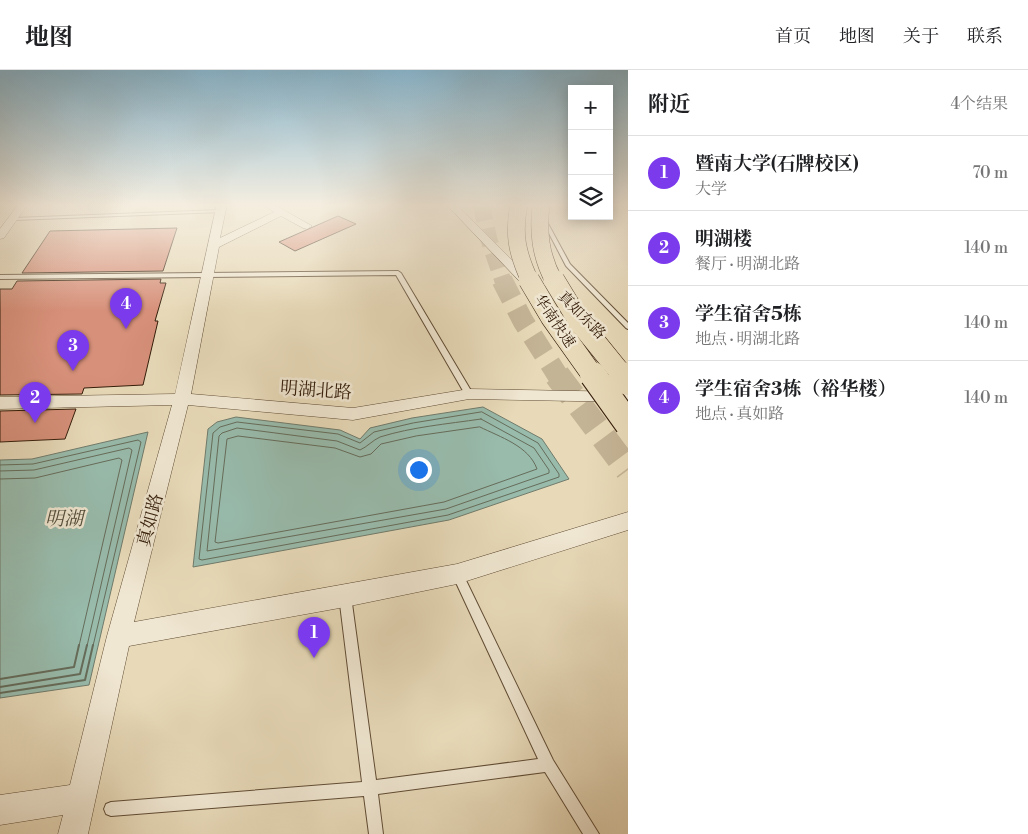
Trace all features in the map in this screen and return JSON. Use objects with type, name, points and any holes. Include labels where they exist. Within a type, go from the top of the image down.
[{"type":"highway","name":"华南快速","points":[[517,240],[529,279],[551,317],[628,424]]},
{"type":"highway","name":"华南快速","points":[[541,240],[556,284],[590,334],[628,383]]},
{"type":"street","name":"真如路","points":[[73,834],[119,636],[182,399],[215,240]]},
{"type":"street","points":[[214,245],[225,240]]},
{"type":"street","name":"真如东路","points":[[485,240],[628,383]]},
{"type":"street","name":"明湖北路","points":[[0,403],[182,399],[353,414],[469,394],[628,397]]},
{"type":"street","points":[[119,636],[457,574],[628,522]]},
{"type":"street","points":[[0,810],[80,798]]},
{"type":"lane","points":[[555,240],[568,265],[628,327]]},
{"type":"lane","points":[[0,277],[398,273],[469,394]]},
{"type":"lane","points":[[457,574],[548,765],[592,834]]},
{"type":"lane","points":[[345,596],[376,834]]},
{"type":"lane","points":[[111,809],[370,788],[548,765]]},
{"type":"water","points":[[483,407],[542,439],[569,479],[449,520],[193,567],[208,429],[217,422],[236,417],[340,430],[360,439],[370,428],[412,418]]},
{"type":"water","name":"明湖","points":[[148,432],[89,685],[0,698],[0,460],[32,459]]},
{"type":"building","points":[[44,240],[173,240],[163,271],[22,273]]},
{"type":"building","points":[[284,240],[321,240],[295,251],[279,242]]},
{"type":"building","points":[[161,279],[160,283],[166,283],[155,321],[158,321],[143,385],[84,388],[82,394],[0,395],[0,289],[12,289],[17,281]]},
{"type":"building","points":[[76,409],[65,439],[0,442],[0,411]]},
{"type":"tunnel","points":[[489,240],[503,281]]},
{"type":"tunnel","points":[[502,280],[523,321],[558,376]]},
{"type":"tunnel","points":[[557,375],[628,470]]},
{"type":"place","name":"学生宿舍3栋（裕华楼）","points":[[126,329]]},
{"type":"place","name":"学生宿舍5栋","points":[[73,371]]},
{"type":"place","name":"明湖楼","points":[[35,423]]},
{"type":"place","name":"暨南大学(石牌校区)","points":[[314,658]]}]
